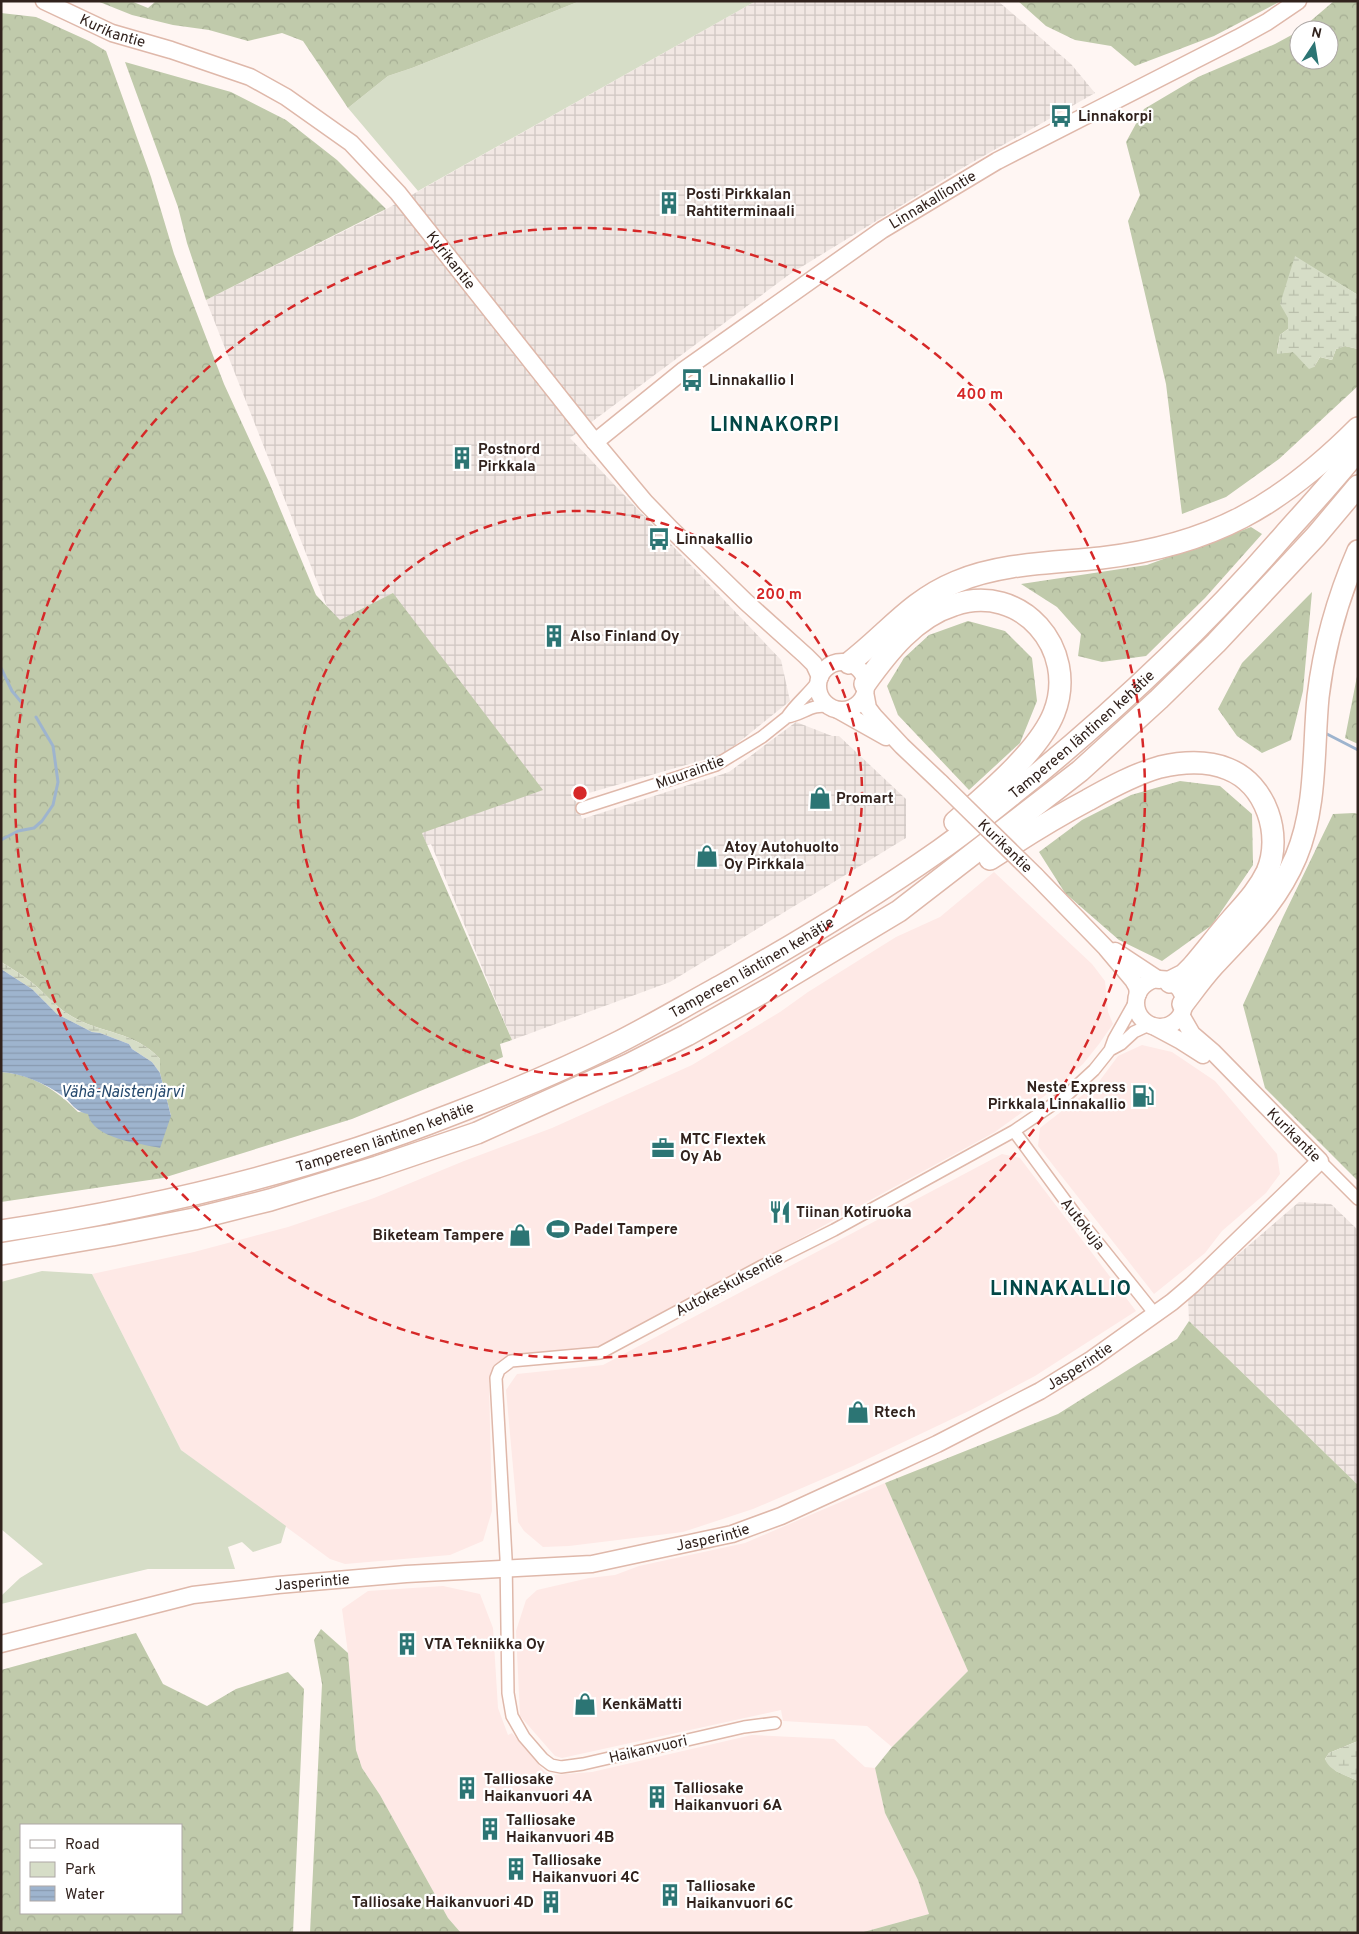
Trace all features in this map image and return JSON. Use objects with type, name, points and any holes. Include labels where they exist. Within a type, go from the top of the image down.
[{"type":"highway","points":[[845,663],[925,597],[958,581],[1005,568],[1141,552],[1204,535],[1224,527],[1251,513],[1294,485],[1314,470],[1358,428]]},
{"type":"highway","name":"Tampereen läntinen kehätie","points":[[1,1231],[109,1213],[261,1177],[367,1145],[450,1116],[549,1075],[617,1043],[764,962],[941,849],[1074,744],[1144,682],[1200,627],[1250,575],[1358,450]]},
{"type":"highway","name":"Tampereen läntinen kehätie","points":[[1,1254],[58,1246],[194,1219],[270,1200],[377,1167],[477,1133],[620,1069],[687,1035],[774,986],[899,911],[1080,771],[1152,706],[1266,592],[1358,486]]},
{"type":"highway","points":[[1182,1009],[1212,966],[1272,902],[1296,857],[1306,827],[1311,796],[1318,698],[1324,657],[1339,599],[1358,551]]},
{"type":"highway","points":[[865,688],[894,646],[913,629],[940,610],[965,601],[1002,603],[1022,612],[1032,619],[1047,637],[1057,659],[1059,682],[1057,702],[1047,727],[1037,741],[1022,759],[981,799],[930,843],[894,880]]},
{"type":"highway","points":[[899,911],[947,886],[1050,820],[1126,780],[1160,767],[1175,764],[1193,762],[1220,766],[1241,776],[1263,802],[1272,827],[1273,842],[1269,863],[1260,884],[1250,900],[1192,968],[1184,975],[1164,981]]},
{"type":"main road","name":"Kurikantie","points":[[44,1],[112,33],[171,50],[250,78],[286,97],[351,143],[398,193],[595,442],[645,502],[671,530],[746,602],[778,629],[814,664],[819,679]]},
{"type":"main road","name":"Linnakalliontie","points":[[595,442],[684,370],[890,225],[997,161],[1238,38],[1267,22],[1298,1]]},
{"type":"main road","name":"Kurikantie","points":[[778,629],[818,654],[845,663]]},
{"type":"main road","points":[[845,663],[861,673],[865,688],[862,699],[852,709],[834,708],[820,696],[819,679],[830,666],[845,663]]},
{"type":"main road","name":"Kurikantie","points":[[865,688],[868,708],[902,746],[1036,876],[1106,948],[1133,980],[1137,987],[1137,997]]},
{"type":"main road","name":"Kurikantie","points":[[834,708],[902,746]]},
{"type":"main road","name":"Kurikantie","points":[[1106,948],[1116,951],[1164,981]]},
{"type":"main road","points":[[1164,981],[1180,991],[1182,1009],[1176,1021],[1169,1026],[1151,1026],[1138,1015],[1137,997],[1146,984],[1164,981]]},
{"type":"main road","name":"Kurikantie","points":[[1182,1009],[1192,1034],[1213,1052],[1320,1161]]},
{"type":"main road","name":"Kurikantie","points":[[1151,1026],[1181,1041],[1220,1068],[1230,1071]]},
{"type":"main road","name":"Jasperintie","points":[[1,1644],[194,1595],[278,1585],[406,1574],[592,1564],[732,1534],[781,1516],[937,1444],[1040,1391],[1092,1359],[1192,1285],[1320,1161]]},
{"type":"street","name":"Muuraintie","points":[[582,808],[716,765],[756,741],[787,718],[819,679]]},
{"type":"street","name":"Muuraintie","points":[[787,718],[799,715],[806,708],[814,706],[821,705],[834,708]]},
{"type":"street","name":"Autokeskuksentie","points":[[506,1569],[496,1378],[499,1370],[511,1361],[600,1352],[922,1184],[1014,1132],[1068,1094],[1094,1070],[1110,1050],[1137,997]]},
{"type":"street","name":"Autokeskuksentie","points":[[1110,1050],[1134,1032],[1151,1026]]},
{"type":"street","name":"Autokuja","points":[[1014,1132],[1075,1214],[1155,1314]]},
{"type":"street","name":"Kurikantie","points":[[1320,1161],[1358,1199]]},
{"type":"street","name":"Haikanvuori","points":[[506,1569],[507,1686],[512,1716],[524,1737],[543,1759],[551,1765],[561,1768],[583,1764],[744,1726],[775,1723]]},
{"type":"shaded area","points":[[756,1],[998,1],[1071,64],[1095,93],[964,167],[790,274],[570,438],[781,660],[790,701],[724,754],[575,797],[582,819],[729,772],[796,722],[832,736],[839,736],[906,799],[906,838],[670,982],[512,1040],[431,844],[427,845],[335,627],[206,300],[376,215]]},
{"type":"shaded area","points":[[994,872],[1092,964],[1105,981],[1108,1012],[1113,1024],[1099,1044],[1083,1064],[1054,1089],[995,1132],[640,1326],[596,1347],[512,1358],[497,1366],[489,1383],[492,1511],[483,1541],[450,1555],[345,1564],[330,1559],[181,1450],[92,1274],[194,1252],[288,1227],[374,1198],[552,1128],[692,1065],[780,1012],[808,992],[896,937],[940,917]]},
{"type":"shaded area","points":[[1142,1045],[1172,1052],[1215,1081],[1277,1154],[1280,1174],[1266,1193],[1222,1231],[1205,1253],[1154,1294],[1038,1146],[1040,1128],[1098,1083],[1118,1056]]},
{"type":"shaded area","points":[[1002,1154],[1020,1158],[1136,1311],[1035,1376],[973,1409],[853,1466],[753,1509],[683,1532],[569,1546],[543,1547],[524,1531],[518,1522],[506,1390],[517,1374],[603,1365]]},
{"type":"shaded area","points":[[1299,1202],[1331,1204],[1358,1230],[1358,1485],[1189,1321],[1188,1298]]},
{"type":"shaded area","points":[[885,1483],[968,1671],[892,1747],[867,1726],[783,1721],[781,1710],[562,1758],[555,1756],[520,1716],[516,1631],[526,1600],[537,1590],[589,1578],[615,1575],[639,1566],[745,1543]]},
{"type":"shaded area","points":[[443,1586],[480,1594],[493,1628],[498,1708],[508,1735],[512,1733],[545,1772],[553,1775],[592,1772],[752,1735],[834,1739],[865,1767],[875,1768],[885,1813],[918,1880],[929,1914],[860,1933],[460,1932],[448,1918],[380,1795],[362,1768],[356,1750],[348,1653],[342,1609],[368,1591]]},
{"type":"green space","points":[[97,1],[131,1],[148,8],[156,1],[580,1],[388,76],[348,108],[303,41],[282,33],[248,41],[209,30],[173,25],[132,15]]},
{"type":"green space","points":[[580,1],[756,1],[418,191],[348,108],[388,76]]},
{"type":"green space","points":[[1018,1],[1281,1],[1214,36],[1135,66],[1111,46],[1075,40],[1046,26]]},
{"type":"green space","points":[[1334,1],[1358,1],[1358,295],[1295,257],[1288,329],[1280,335],[1277,353],[1293,352],[1314,367],[1320,357],[1332,360],[1336,349],[1345,346],[1358,349],[1358,386],[1279,459],[1226,497],[1182,514],[1166,384],[1128,221],[1140,195],[1126,142],[1144,109],[1198,77],[1289,36],[1289,70],[1339,70],[1339,20],[1312,20]]},
{"type":"green space","points":[[1,13],[36,17],[89,41],[106,51],[151,177],[174,254],[224,384],[268,480],[316,595],[340,620],[393,593],[543,790],[422,833],[512,1040],[500,1044],[503,1057],[352,1119],[163,1178],[1,1202],[1,1072],[23,1076],[53,1090],[78,1112],[171,1116],[160,1073],[160,1059],[150,1050],[127,1037],[91,1025],[68,1014],[20,973],[1,962]]},
{"type":"green space","points":[[125,62],[231,92],[286,120],[337,160],[386,209],[206,300],[187,243],[178,207]]},
{"type":"green space","points":[[1295,256],[1358,295],[1358,349],[1345,346],[1336,349],[1332,360],[1320,357],[1314,367],[1309,369],[1293,352],[1277,354],[1280,335],[1288,329],[1288,318],[1280,304]]},
{"type":"green space","points":[[1251,527],[1262,534],[1205,598],[1146,656],[1102,662],[1078,656],[1081,634],[1057,607],[1021,584],[1147,565]]},
{"type":"green space","points":[[1312,592],[1303,691],[1291,740],[1262,753],[1237,736],[1218,709],[1242,663]]},
{"type":"green space","points":[[968,621],[1005,631],[1032,658],[1037,701],[1020,743],[969,790],[898,715],[887,686],[904,658],[929,635]]},
{"type":"green space","points":[[1358,671],[1358,744],[1345,738]]},
{"type":"green space","points":[[1180,781],[1220,786],[1252,814],[1253,865],[1212,925],[1162,961],[1119,940],[1065,893],[1039,852],[1082,820],[1131,795]]},
{"type":"green space","points":[[1333,814],[1358,814],[1358,1181],[1265,1088],[1243,1005]]},
{"type":"green space","points":[[1,962],[20,973],[68,1014],[91,1025],[127,1037],[150,1050],[160,1059],[160,1073],[152,1062],[132,1049],[129,1044],[100,1033],[92,1032],[57,1014],[32,989],[1,969]]},
{"type":"green space","points":[[42,1271],[92,1274],[181,1450],[286,1526],[281,1543],[253,1552],[242,1542],[228,1547],[235,1569],[148,1569],[1,1604],[1,1596],[20,1578],[43,1564],[1,1529],[1,1282]]},
{"type":"green space","points":[[1189,1321],[1358,1485],[1358,1741],[1329,1753],[1325,1759],[1336,1771],[1358,1781],[1358,1933],[860,1933],[929,1914],[918,1880],[885,1813],[875,1768],[892,1747],[968,1671],[885,1483],[1058,1414],[1177,1339]]},
{"type":"green space","points":[[321,1629],[348,1653],[356,1750],[362,1768],[380,1795],[448,1918],[461,1933],[310,1933],[322,1684],[314,1640]]},
{"type":"green space","points":[[136,1633],[163,1684],[207,1706],[236,1689],[288,1672],[304,1689],[293,1933],[1,1933],[1,1670]]},
{"type":"green space","points":[[1358,1741],[1358,1781],[1334,1770],[1325,1759],[1329,1753]]},
{"type":"water","name":"Vähä-Naistenjärvi","points":[[1,969],[32,989],[57,1014],[92,1032],[100,1033],[129,1044],[132,1049],[152,1062],[160,1073],[171,1116],[160,1148],[129,1142],[107,1134],[98,1129],[88,1114],[77,1109],[56,1091],[26,1077],[1,1072]]},
{"type":"waterway","points":[[1,668],[12,691],[22,703]]},
{"type":"waterway","points":[[1,840],[18,831],[34,828],[42,821],[53,805],[58,782],[53,746],[36,717]]},
{"type":"waterway","points":[[1325,733],[1358,750]]},
{"type":"place","name":"Linnakorpi","points":[[1061,116]]},
{"type":"place","name":"Posti Pirkkalan Rahtiterminaali","points":[[669,203]]},
{"type":"place","name":"Linnakallio I","points":[[692,380]]},
{"type":"place","name":"Postnord Pirkkala","points":[[462,458]]},
{"type":"place","name":"Linnakallio","points":[[659,539]]},
{"type":"place","name":"Also Finland Oy","points":[[554,636]]},
{"type":"place","name":"Promart","points":[[820,798]]},
{"type":"place","name":"Atoy Autohuolto Oy Pirkkala","points":[[707,856]]},
{"type":"place","name":"Neste Express Pirkkala Linnakallio","points":[[1143,1096]]},
{"type":"place","name":"MTC Flextek Oy Ab","points":[[663,1148]]},
{"type":"place","name":"Tiinan Kotiruoka","points":[[780,1212]]},
{"type":"place","name":"Padel Tampere","points":[[558,1229]]},
{"type":"place","name":"Biketeam Tampere","points":[[520,1235]]},
{"type":"place","name":"Rtech","points":[[858,1412]]},
{"type":"place","name":"VTA Tekniikka Oy","points":[[407,1644]]},
{"type":"place","name":"KenkäMatti","points":[[585,1704]]},
{"type":"place","name":"Talliosake Haikanvuori 4A","points":[[467,1788]]},
{"type":"place","name":"Talliosake Haikanvuori 6A","points":[[657,1797]]},
{"type":"place","name":"Talliosake Haikanvuori 4B","points":[[490,1829]]},
{"type":"place","name":"Talliosake Haikanvuori 4C","points":[[516,1869]]},
{"type":"place","name":"Talliosake Haikanvuori 6C","points":[[670,1895]]},
{"type":"place","name":"Talliosake Haikanvuori 4D","points":[[551,1902]]},
{"type":"district","name":"LINNAKORPI","points":[[775,424]]},
{"type":"district","name":"LINNAKALLIO","points":[[1061,1288]]}]
